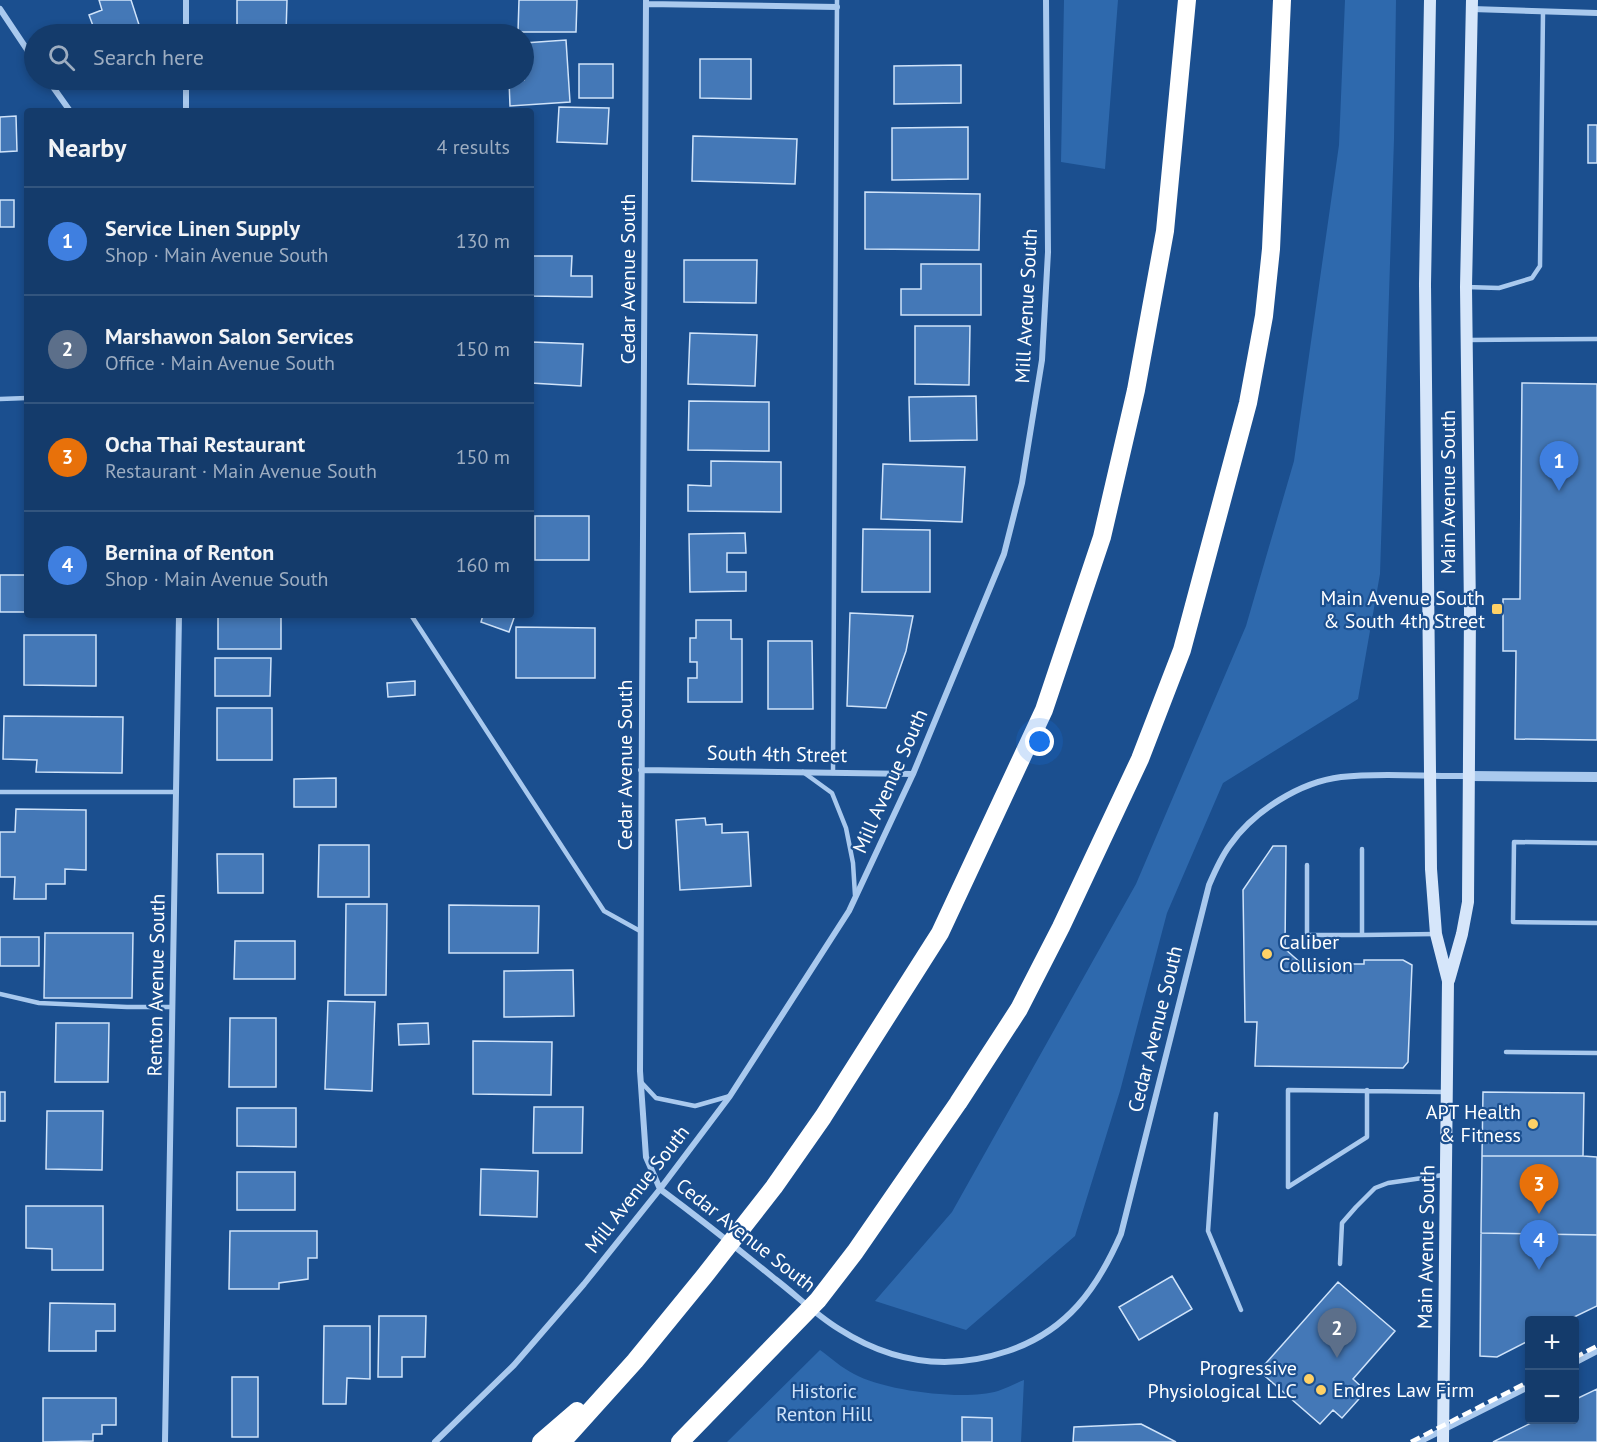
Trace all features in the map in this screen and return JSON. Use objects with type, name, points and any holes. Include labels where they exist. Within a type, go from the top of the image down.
[{"type":"highway","points":[[562,1442],[634,1361],[774,1187],[830,1108],[940,933],[1044,710],[1101,537],[1136,390],[1165,231],[1186,0]]},
{"type":"highway","points":[[680,1442],[818,1300],[855,1252],[958,1103],[1019,1010],[1066,918],[1140,759],[1182,650],[1248,403],[1264,316],[1271,249],[1282,0]]},
{"type":"highway","points":[[541,1442],[634,1361]]},
{"type":"main road","name":"Main Avenue South","points":[[1430,0],[1425,284],[1431,869],[1436,934],[1448,981],[1443,1436]]},
{"type":"main road","name":"Main Avenue South","points":[[1448,981],[1462,934],[1468,902],[1470,612],[1466,287],[1472,5]]},
{"type":"street","points":[[186,0],[186,24]]},
{"type":"street","name":"Mill Avenue South","points":[[435,1442],[514,1365],[584,1284],[730,1096],[856,898],[913,774],[1004,554],[1022,483],[1042,360],[1047,252],[1046,0]]},
{"type":"street","points":[[646,2],[837,4]]},
{"type":"street","name":"Cedar Avenue South","points":[[646,2],[641,1082],[646,1157],[660,1189],[838,1328],[876,1349],[899,1356],[941,1363],[990,1357],[1027,1344],[1079,1306],[1097,1282],[1121,1234],[1209,885],[1231,843],[1269,806],[1288,794],[1316,783],[1340,777],[1469,776]]},
{"type":"street","points":[[1472,5],[1543,12],[1597,13]]},
{"type":"street","points":[[0,9],[24,45]]},
{"type":"street","points":[[55,90],[68,108]]},
{"type":"street","points":[[186,90],[186,108]]},
{"type":"street","name":"Renton Avenue South","points":[[165,1442],[179,618]]},
{"type":"street","name":"South 4th Street","points":[[641,770],[913,774]]},
{"type":"street","points":[[1469,776],[1597,777]]},
{"type":"street","points":[[1579,1361],[1597,1351]]},
{"type":"street","points":[[1419,1442],[1443,1436],[1525,1389]]},
{"type":"lane","points":[[833,772],[837,4]]},
{"type":"lane","points":[[1466,287],[1499,288],[1532,278],[1540,266],[1543,12]]},
{"type":"lane","points":[[1467,340],[1597,339]]},
{"type":"lane","points":[[0,399],[24,398]]},
{"type":"lane","points":[[413,618],[604,911],[640,931]]},
{"type":"lane","points":[[803,772],[832,793],[846,828],[853,863],[856,898]]},
{"type":"lane","points":[[0,792],[176,792]]},
{"type":"lane","points":[[1597,843],[1514,842],[1514,922],[1597,923]]},
{"type":"lane","points":[[1362,849],[1362,935]]},
{"type":"lane","points":[[1307,865],[1307,935],[1436,934]]},
{"type":"lane","points":[[0,994],[39,1004],[172,1007]]},
{"type":"lane","points":[[1506,1052],[1597,1053]]},
{"type":"lane","points":[[641,1082],[656,1098],[695,1107],[730,1096]]},
{"type":"lane","points":[[1367,1090],[1367,1137],[1288,1187],[1288,1090],[1367,1090],[1447,1093]]},
{"type":"lane","points":[[1216,1114],[1208,1231],[1240,1310]]},
{"type":"lane","points":[[1340,1264],[1342,1223],[1375,1188],[1388,1183],[1446,1175]]},
{"type":"green space","points":[[1064,0],[1118,0],[1105,169],[1061,162]]},
{"type":"green space","points":[[1345,0],[1396,0],[1394,139],[1380,574],[1358,699],[1223,783],[1167,913],[1120,1091],[1075,1236],[966,1330],[875,1301],[952,1212],[1136,884],[1246,626],[1294,461],[1339,145]]},
{"type":"green space","name":"Historic Renton Hill","points":[[820,1350],[845,1369],[868,1380],[925,1393],[983,1394],[998,1391],[1024,1380],[1021,1442],[727,1442]]},
{"type":"building","points":[[99,0],[131,0],[139,24],[92,24],[89,15],[102,10]]},
{"type":"building","points":[[237,0],[287,0],[286,24],[237,24]]},
{"type":"building","points":[[519,0],[577,0],[576,32],[534,32],[534,24],[518,24]]},
{"type":"building","points":[[566,40],[570,102],[510,106],[509,90],[534,90],[534,42]]},
{"type":"building","points":[[700,59],[751,59],[751,99],[700,98]]},
{"type":"building","points":[[579,64],[613,64],[613,98],[579,98]]},
{"type":"building","points":[[961,65],[961,103],[894,104],[894,66]]},
{"type":"building","points":[[559,107],[609,108],[607,144],[557,142]]},
{"type":"building","points":[[16,116],[17,151],[0,152],[0,117]]},
{"type":"building","points":[[1588,125],[1597,125],[1597,163],[1588,163]]},
{"type":"building","points":[[968,127],[968,179],[892,180],[892,128]]},
{"type":"building","points":[[693,136],[797,139],[795,184],[692,181]]},
{"type":"building","points":[[865,192],[980,194],[979,250],[865,249]]},
{"type":"building","points":[[0,200],[14,200],[14,227],[0,227]]},
{"type":"building","points":[[534,256],[572,256],[571,276],[592,276],[592,297],[534,296]]},
{"type":"building","points":[[684,260],[757,260],[756,303],[684,302]]},
{"type":"building","points":[[921,264],[981,264],[981,315],[901,315],[901,289],[921,289]]},
{"type":"building","points":[[915,326],[970,326],[969,385],[915,384]]},
{"type":"building","points":[[690,333],[757,335],[755,386],[688,384]]},
{"type":"building","points":[[534,342],[583,344],[581,386],[534,383]]},
{"type":"building","points":[[1522,383],[1597,384],[1597,740],[1515,739],[1516,651],[1503,651],[1503,599],[1520,599]]},
{"type":"building","points":[[976,396],[977,440],[910,441],[909,397]]},
{"type":"building","points":[[689,401],[769,402],[769,451],[688,450]]},
{"type":"building","points":[[711,461],[781,462],[781,512],[688,511],[688,485],[711,486]]},
{"type":"building","points":[[883,464],[965,467],[962,522],[881,519]]},
{"type":"building","points":[[535,516],[589,516],[589,560],[535,560]]},
{"type":"building","points":[[863,529],[930,530],[930,592],[862,592]]},
{"type":"building","points":[[745,533],[746,553],[727,553],[727,572],[746,572],[746,591],[690,592],[689,534]]},
{"type":"building","points":[[0,575],[24,575],[24,612],[0,612]]},
{"type":"building","points":[[850,613],[913,616],[906,651],[886,708],[847,706]]},
{"type":"building","points":[[218,618],[281,618],[281,649],[218,649]]},
{"type":"building","points":[[482,618],[514,618],[509,632],[481,622]]},
{"type":"building","points":[[696,620],[731,620],[731,639],[742,639],[742,702],[688,702],[688,678],[697,678],[697,662],[690,662],[690,638],[696,638]]},
{"type":"building","points":[[516,627],[595,628],[595,678],[516,678]]},
{"type":"building","points":[[24,635],[96,635],[96,686],[24,685]]},
{"type":"building","points":[[768,641],[812,641],[813,709],[768,709]]},
{"type":"building","points":[[215,658],[271,658],[270,696],[215,696]]},
{"type":"building","points":[[415,681],[415,695],[388,697],[387,683]]},
{"type":"building","points":[[217,708],[272,708],[272,760],[217,760]]},
{"type":"building","points":[[4,716],[123,717],[122,773],[36,772],[37,760],[3,759]]},
{"type":"building","points":[[336,778],[336,807],[294,807],[294,779]]},
{"type":"building","points":[[16,809],[86,810],[86,870],[65,869],[65,884],[46,884],[46,899],[14,899],[15,877],[0,877],[0,832],[15,832]]},
{"type":"building","points":[[705,818],[706,825],[722,824],[722,833],[748,832],[751,886],[680,890],[676,820]]},
{"type":"building","points":[[319,845],[369,845],[369,897],[318,897]]},
{"type":"building","name":"Caliber Collision","points":[[1273,846],[1286,846],[1285,949],[1302,964],[1364,964],[1364,960],[1403,960],[1412,965],[1408,1062],[1403,1068],[1255,1066],[1257,1022],[1245,1022],[1243,890]]},
{"type":"building","points":[[217,854],[263,854],[263,893],[218,893]]},
{"type":"building","points":[[346,904],[387,904],[386,995],[345,995]]},
{"type":"building","points":[[449,905],[539,906],[538,953],[449,953]]},
{"type":"building","points":[[45,933],[133,933],[132,998],[44,998]]},
{"type":"building","points":[[0,937],[39,937],[39,966],[0,966]]},
{"type":"building","points":[[235,941],[295,941],[295,979],[234,979]]},
{"type":"building","points":[[573,970],[574,1016],[504,1017],[504,971]]},
{"type":"building","points":[[328,1001],[375,1002],[372,1091],[325,1089]]},
{"type":"building","points":[[230,1018],[276,1018],[276,1087],[229,1087]]},
{"type":"building","points":[[56,1023],[109,1023],[108,1082],[55,1082]]},
{"type":"building","points":[[428,1023],[429,1044],[399,1045],[398,1024]]},
{"type":"building","points":[[473,1041],[552,1042],[551,1095],[473,1094]]},
{"type":"building","points":[[0,1092],[5,1092],[5,1121],[0,1121]]},
{"type":"building","name":"APT Health & Fitness","points":[[1483,1092],[1584,1093],[1583,1156],[1482,1156]]},
{"type":"building","points":[[534,1107],[583,1107],[582,1153],[533,1153]]},
{"type":"building","points":[[237,1108],[296,1108],[296,1147],[237,1146]]},
{"type":"building","points":[[47,1111],[103,1111],[102,1170],[46,1169]]},
{"type":"building","points":[[1482,1156],[1597,1157],[1597,1235],[1481,1233]]},
{"type":"building","points":[[481,1169],[538,1171],[537,1217],[480,1215]]},
{"type":"building","points":[[237,1172],[295,1172],[295,1210],[237,1210]]},
{"type":"building","points":[[26,1206],[103,1206],[103,1270],[52,1270],[52,1249],[26,1248]]},
{"type":"building","points":[[230,1231],[317,1231],[317,1258],[308,1258],[308,1279],[279,1283],[279,1289],[229,1289]]},
{"type":"building","points":[[1481,1233],[1597,1235],[1597,1306],[1576,1316],[1525,1316],[1525,1343],[1497,1357],[1480,1356]]},
{"type":"building","points":[[1172,1276],[1192,1309],[1139,1340],[1119,1307]]},
{"type":"building","points":[[1338,1282],[1395,1331],[1353,1379],[1366,1391],[1342,1418],[1333,1410],[1320,1424],[1259,1371]]},
{"type":"building","points":[[50,1303],[115,1304],[115,1331],[96,1331],[96,1351],[49,1351]]},
{"type":"building","points":[[379,1316],[426,1316],[425,1357],[402,1357],[402,1377],[378,1377]]},
{"type":"building","points":[[324,1326],[370,1326],[370,1379],[347,1378],[346,1404],[323,1404]]},
{"type":"building","points":[[232,1377],[258,1377],[258,1437],[232,1437]]},
{"type":"building","points":[[1597,1389],[1597,1442],[1493,1442],[1529,1424],[1579,1424],[1579,1398]]},
{"type":"building","points":[[43,1398],[116,1398],[116,1425],[102,1425],[102,1434],[93,1434],[93,1441],[43,1442]]},
{"type":"building","points":[[962,1417],[992,1418],[992,1442],[962,1442]]},
{"type":"building","points":[[1141,1424],[1176,1442],[1073,1442],[1074,1427]]},
{"type":"railway","points":[[1579,1355],[1597,1346]]},
{"type":"railway","points":[[1411,1442],[1525,1384]]},
{"type":"place","name":"Service Linen Supply","points":[[1559,491]]},
{"type":"place","name":"Main Avenue South & South 4th Street","points":[[1497,609]]},
{"type":"place","name":"Caliber Collision","points":[[1267,954]]},
{"type":"place","name":"APT Health & Fitness","points":[[1533,1124]]},
{"type":"place","name":"Ocha Thai Restaurant","points":[[1539,1214]]},
{"type":"place","name":"Bernina of Renton","points":[[1539,1270]]},
{"type":"place","name":"Marshawon Salon Services","points":[[1337,1358]]},
{"type":"place","name":"Progressive Physiological LLC","points":[[1309,1379]]},
{"type":"place","name":"Endres Law Firm","points":[[1321,1390]]}]
